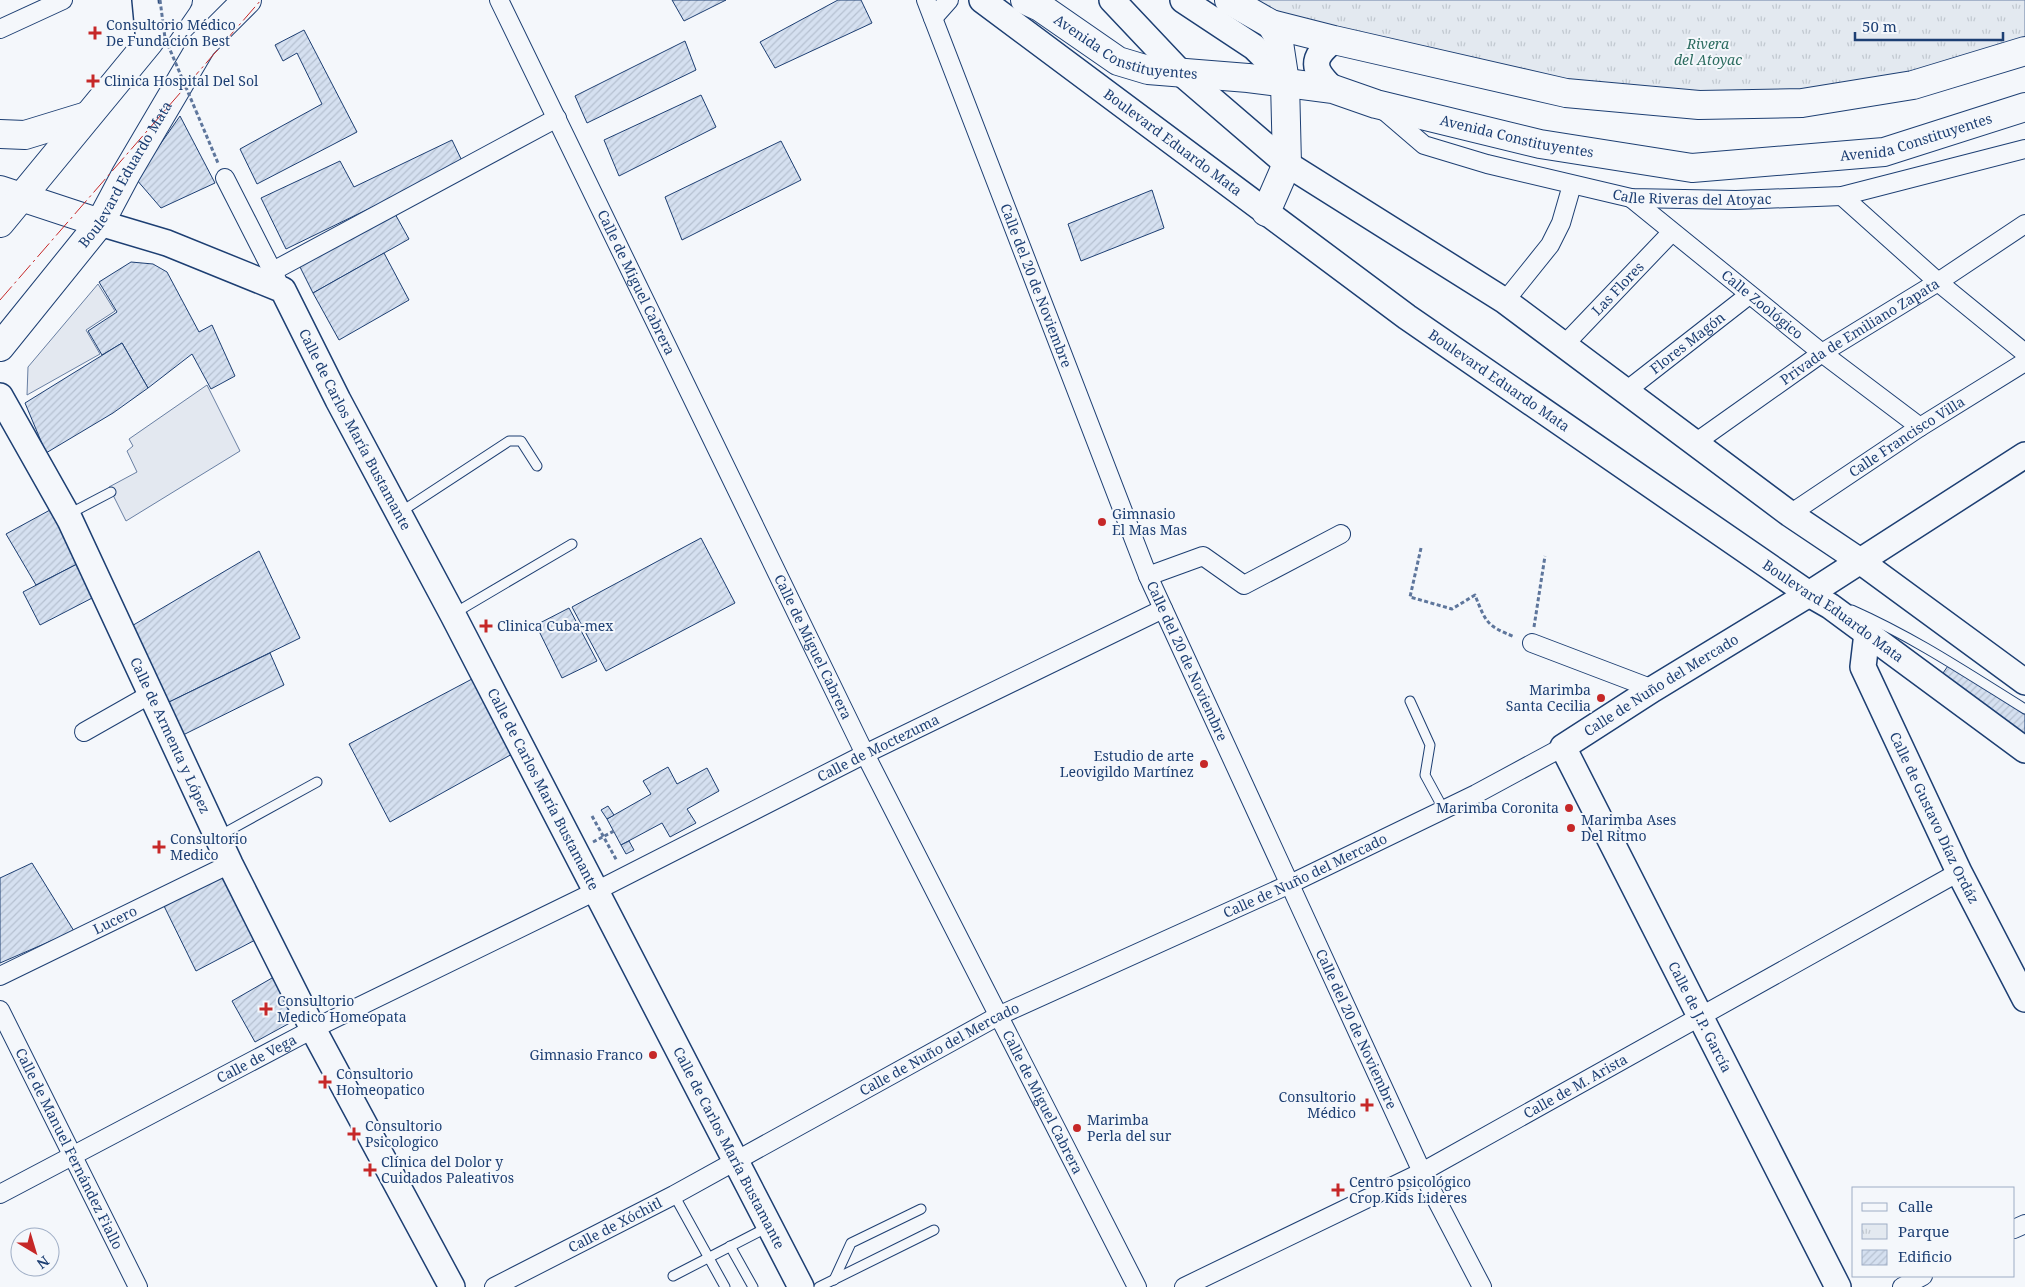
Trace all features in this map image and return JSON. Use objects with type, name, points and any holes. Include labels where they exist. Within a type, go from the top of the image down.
[{"type":"main road","points":[[0,223],[10,193],[87,116],[149,42],[178,0]]},
{"type":"main road","points":[[202,45],[225,0]]},
{"type":"main road","name":"Boulevard Eduardo Mata","points":[[0,347],[100,223],[126,174],[202,45],[247,0]]},
{"type":"main road","name":"Avenida Constituyentes","points":[[1025,0],[1040,7],[1118,61],[1148,70],[1284,82],[1332,89],[1376,104],[1540,144],[1692,168],[1884,152],[2025,107]]},
{"type":"main road","points":[[1229,0],[1271,24],[1566,93],[1699,105],[1802,103],[1913,85],[2025,52]]},
{"type":"main road","points":[[1266,212],[1287,164],[1284,82],[1278,36],[1271,24]]},
{"type":"main road","points":[[0,134],[26,135],[87,116]]},
{"type":"main road","points":[[10,193],[100,223]]},
{"type":"street","points":[[0,29],[63,0]]},
{"type":"street","points":[[145,0],[149,42]]},
{"type":"street","name":"Calle de Miguel Cabrera","points":[[499,0],[865,754],[1136,1287]]},
{"type":"street","name":"Calle del 20 de Noviembre","points":[[926,0],[1148,576],[1422,1172],[1482,1287]]},
{"type":"street","points":[[933,18],[949,0]]},
{"type":"street","name":"Boulevard Eduardo Mata","points":[[982,0],[1407,317],[1867,632],[2025,750]]},
{"type":"street","points":[[1112,0],[1182,73],[1287,164],[1505,301],[1790,514],[1860,561],[2025,682]]},
{"type":"street","points":[[1183,0],[1254,47],[1269,62],[1284,82]]},
{"type":"street","points":[[1332,89],[1321,78],[1316,68],[1317,58],[1322,50],[1334,40]]},
{"type":"street","name":"Calle Riveras del Atoyac","points":[[1376,104],[1424,145],[1487,164],[1631,198],[1736,200],[1842,196],[2024,152]]},
{"type":"street","points":[[100,223],[167,243],[278,281],[557,118]]},
{"type":"street","name":"Calle de Carlos María Bustamante","points":[[225,178],[801,1287]]},
{"type":"street","points":[[1505,301],[1550,245],[1561,223],[1572,185]]},
{"type":"street","points":[[1842,196],[1938,282],[2025,353]]},
{"type":"street","name":"Calle Zoológico","points":[[1631,198],[1671,233],[1822,353],[1920,427]]},
{"type":"street","name":"Privada de Emiliano Zapata","points":[[1695,443],[1822,353],[1938,282],[2025,224]]},
{"type":"street","name":"Las Flores","points":[[1564,344],[1671,233]]},
{"type":"street","name":"Flores Magón","points":[[1626,391],[1749,294]]},
{"type":"street","name":"Calle Francisco Villa","points":[[1790,514],[1920,427],[2025,362]]},
{"type":"street","name":"Calle de Armenta y López","points":[[0,396],[67,515],[217,837],[313,1029],[452,1287]]},
{"type":"street","name":"Calle de Nuño del Mercado","points":[[735,1162],[998,1016],[1290,884],[1444,810],[1563,747],[1653,688],[1819,600],[1860,561],[2025,455]]},
{"type":"street","points":[[1148,576],[1203,556],[1244,585],[1341,534]]},
{"type":"street","name":"Calle de Moctezuma","points":[[596,891],[865,754],[1163,609]]},
{"type":"street","name":"Calle de Gustavo Díaz Ordáz","points":[[1867,632],[1863,667],[1959,872],[2025,999]]},
{"type":"street","points":[[1532,643],[1653,688]]},
{"type":"street","points":[[84,732],[151,694]]},
{"type":"street","name":"Calle de J.P. García","points":[[1563,747],[1838,1287]]},
{"type":"street","name":"Lucero","points":[[0,976],[230,864]]},
{"type":"street","name":"Calle de M. Arista","points":[[1184,1287],[1422,1172],[1959,872]]},
{"type":"street","name":"Calle de Vega","points":[[0,1194],[313,1029],[596,891]]},
{"type":"street","name":"Calle de Manuel Fernández Fiallo","points":[[0,1010],[138,1287]]},
{"type":"street","name":"Calle de Xóchitl","points":[[494,1287],[735,1162]]},
{"type":"street","points":[[1902,1287],[1922,1277]]},
{"type":"lane","points":[[398,513],[510,441],[521,441],[537,466]]},
{"type":"lane","points":[[67,515],[111,492]]},
{"type":"lane","points":[[453,614],[572,544]]},
{"type":"lane","points":[[1819,600],[1851,609],[1894,629],[1925,646],[2025,710]]},
{"type":"lane","points":[[1410,701],[1430,745],[1425,775],[1444,810]]},
{"type":"lane","points":[[217,837],[318,782]]},
{"type":"lane","points":[[674,1195],[725,1287]]},
{"type":"lane","points":[[834,1280],[851,1243],[920,1210]]},
{"type":"lane","points":[[673,1276],[770,1226]]},
{"type":"lane","points":[[819,1287],[934,1230]]},
{"type":"lane","points":[[730,1246],[753,1287]]},
{"type":"lane","points":[[717,1287],[719,1276]]},
{"type":"path","points":[[160,0],[165,38],[225,178]]},
{"type":"path","points":[[1421,548],[1410,597],[1452,609],[1475,595],[1484,617],[1495,630],[1532,643],[1545,556]]},
{"type":"path","points":[[592,816],[626,876]]},
{"type":"green space","name":"Rivera del Atoyac","points":[[1235,0],[2025,0],[2025,51],[1913,85],[1717,105],[1566,93]]},
{"type":"shaded area","points":[[98,284],[115,311],[86,330],[100,354],[27,395],[28,367]]},
{"type":"shaded area","points":[[207,385],[240,451],[126,521],[109,487],[137,472],[127,451],[133,446],[129,439]]},
{"type":"building","points":[[672,0],[726,0],[684,21]]},
{"type":"building","points":[[838,0],[861,0],[872,23],[775,68],[760,42]]},
{"type":"building","points":[[304,30],[357,132],[257,184],[240,149],[322,104],[297,53],[283,61],[275,45]]},
{"type":"building","points":[[685,41],[696,70],[587,123],[575,96]]},
{"type":"building","points":[[701,95],[716,127],[619,176],[604,140]]},
{"type":"building","points":[[180,116],[215,183],[161,208],[136,179]]},
{"type":"building","points":[[452,140],[463,163],[286,249],[261,198],[340,161],[354,187]]},
{"type":"building","points":[[781,141],[801,180],[682,240],[665,197]]},
{"type":"building","points":[[1152,190],[1164,228],[1081,261],[1068,224]]},
{"type":"building","points":[[394,212],[409,239],[313,293],[298,263]]},
{"type":"building","points":[[384,253],[409,300],[339,340],[313,293]]},
{"type":"building","points":[[131,262],[153,264],[167,272],[199,332],[212,325],[235,376],[211,389],[192,354],[148,388],[122,343],[102,355],[88,331],[117,312],[99,282]]},
{"type":"building","points":[[122,343],[148,388],[113,413],[46,453],[25,403]]},
{"type":"building","points":[[50,510],[79,563],[36,585],[6,534]]},
{"type":"building","points":[[701,538],[735,603],[606,671],[572,607]]},
{"type":"building","points":[[259,551],[300,638],[165,704],[130,627]]},
{"type":"building","points":[[79,563],[96,596],[40,625],[23,592]]},
{"type":"building","points":[[569,608],[597,661],[562,678],[536,625]]},
{"type":"building","points":[[270,653],[284,685],[181,736],[165,704]]},
{"type":"building","points":[[1950,663],[2025,714],[2025,742],[1936,683]]},
{"type":"building","points":[[472,679],[514,753],[390,822],[349,744]]},
{"type":"building","points":[[668,767],[677,784],[707,768],[719,791],[687,809],[696,823],[670,837],[662,823],[621,845],[607,819],[651,794],[643,781]]},
{"type":"building","points":[[608,806],[614,815],[607,819],[601,810]]},
{"type":"building","points":[[629,841],[634,850],[626,854],[621,845]]},
{"type":"building","points":[[32,863],[74,931],[0,963],[0,878]]},
{"type":"building","points":[[228,873],[259,938],[196,971],[164,906]]},
{"type":"building","name":"Consultorio Medico Homeopata","points":[[279,974],[299,1018],[255,1042],[232,1001]]},
{"type":"power","points":[[0,300],[261,0]]},
{"type":"place","name":"Consultorio Médico De Fundación Best","points":[[95,33]]},
{"type":"place","name":"Clinica Hospital Del Sol","points":[[93,81]]},
{"type":"place","name":"Gimnasio El Mas Mas","points":[[1102,522]]},
{"type":"place","name":"Clinica Cuba-mex","points":[[486,626]]},
{"type":"place","name":"Marimba Santa Cecilia","points":[[1601,698]]},
{"type":"place","name":"Estudio de arte Leovigildo Martínez","points":[[1204,764]]},
{"type":"place","name":"Marimba Coronita","points":[[1569,808]]},
{"type":"place","name":"Marimba Ases Del Ritmo","points":[[1571,828]]},
{"type":"place","name":"Consultorio Medico","points":[[159,847]]},
{"type":"place","name":"Consultorio Medico Homeopata","points":[[266,1009]]},
{"type":"place","name":"Gimnasio Franco","points":[[653,1055]]},
{"type":"place","name":"Consultorio Homeopatico","points":[[325,1082]]},
{"type":"place","name":"Consultorio Médico","points":[[1367,1105]]},
{"type":"place","name":"Marimba Perla del sur","points":[[1077,1128]]},
{"type":"place","name":"Consultorio Psicologico","points":[[354,1134]]},
{"type":"place","name":"Clínica del Dolor y Cuidados Paleativos","points":[[370,1170]]},
{"type":"place","name":"Centro psicológico Crop Kids Lideres","points":[[1338,1190]]}]
